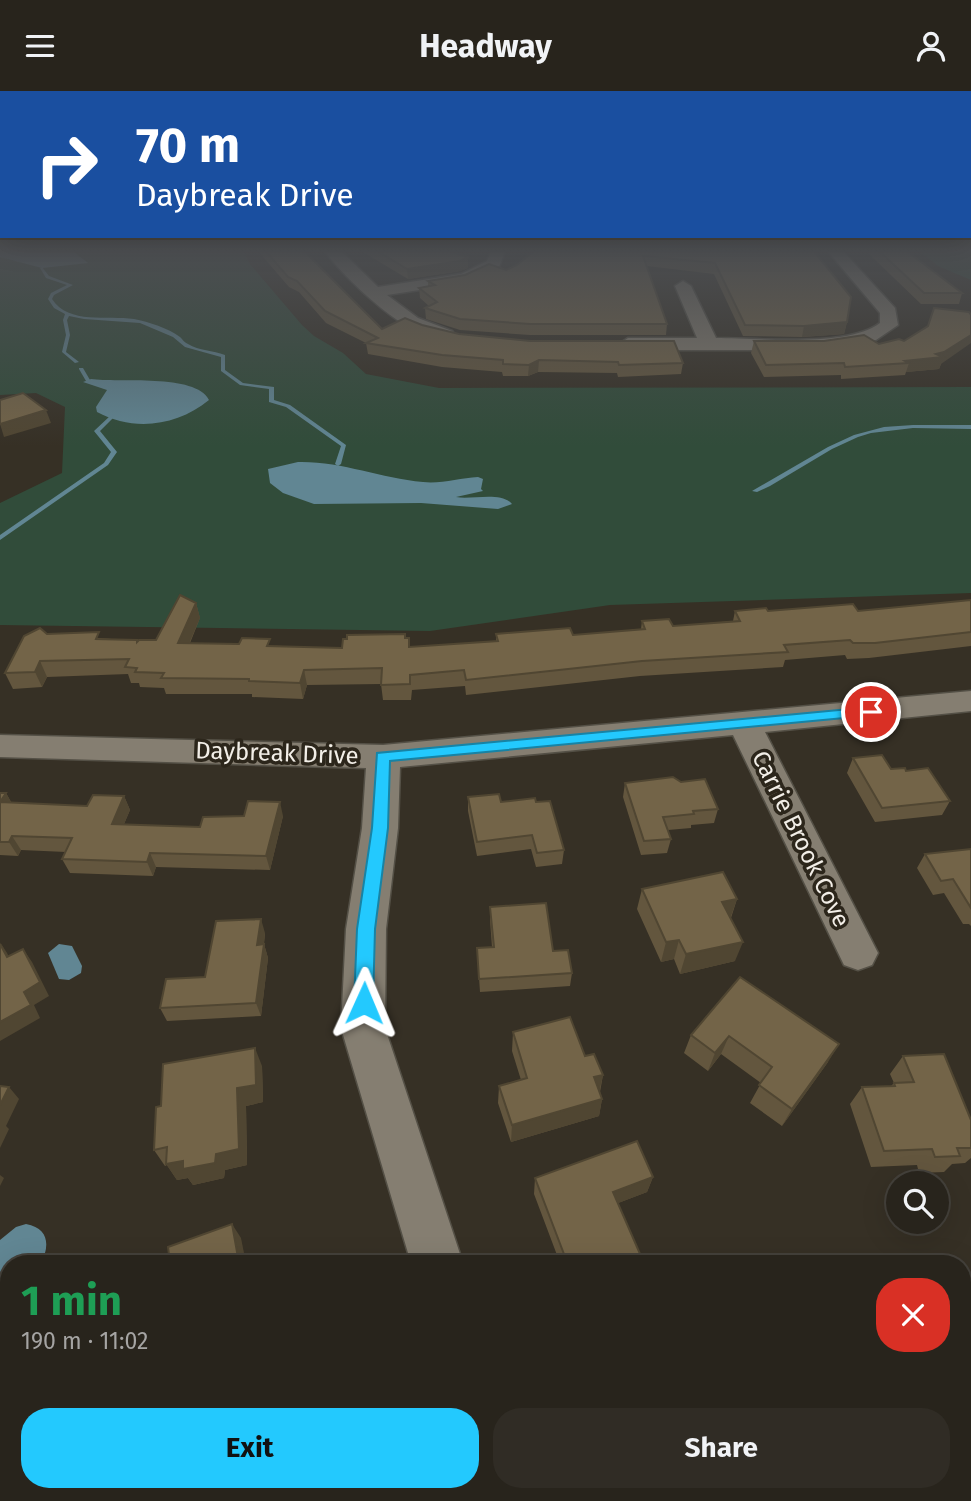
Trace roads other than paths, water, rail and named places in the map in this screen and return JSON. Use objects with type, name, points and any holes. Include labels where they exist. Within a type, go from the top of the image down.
[{"type":"street","points":[[400,315],[429,330],[460,338]]},
{"type":"street","points":[[696,315],[709,344]]},
{"type":"street","points":[[614,344],[834,344],[862,340],[884,329],[891,318],[890,315]]},
{"type":"street","name":"Daybreak Drive","points":[[0,746],[383,757],[745,725],[971,701]]},
{"type":"street","name":"Carrie Brook Cove","points":[[745,725],[858,953]]},
{"type":"street","points":[[383,757],[380,828],[366,929],[363,1028],[434,1255]]},
{"type":"water","points":[[91,379],[173,383],[189,386],[209,400],[183,416],[169,420],[140,424],[126,422],[97,412],[96,407],[107,390],[83,382]]},
{"type":"water","points":[[298,462],[330,464],[423,482],[478,477],[483,479],[483,491],[456,497],[494,497],[512,504],[498,509],[421,503],[314,504],[283,493],[270,483],[268,469]]},
{"type":"water","points":[[59,944],[72,946],[82,966],[81,973],[69,980],[59,979],[48,953]]},
{"type":"water","points":[[26,1224],[39,1229],[46,1239],[44,1255],[0,1255],[0,1240],[16,1227]]},
{"type":"waterway","points":[[67,315],[68,335],[64,352],[77,362]]},
{"type":"waterway","points":[[70,315],[135,321],[175,336],[187,346],[223,356],[223,371],[242,384],[272,388],[271,401],[288,406],[344,446],[338,464]]},
{"type":"waterway","points":[[81,369],[88,380]]},
{"type":"waterway","points":[[0,538],[106,464],[114,452],[97,431],[110,418]]},
{"type":"waterway","points":[[755,491],[856,436],[884,429],[971,427]]}]
